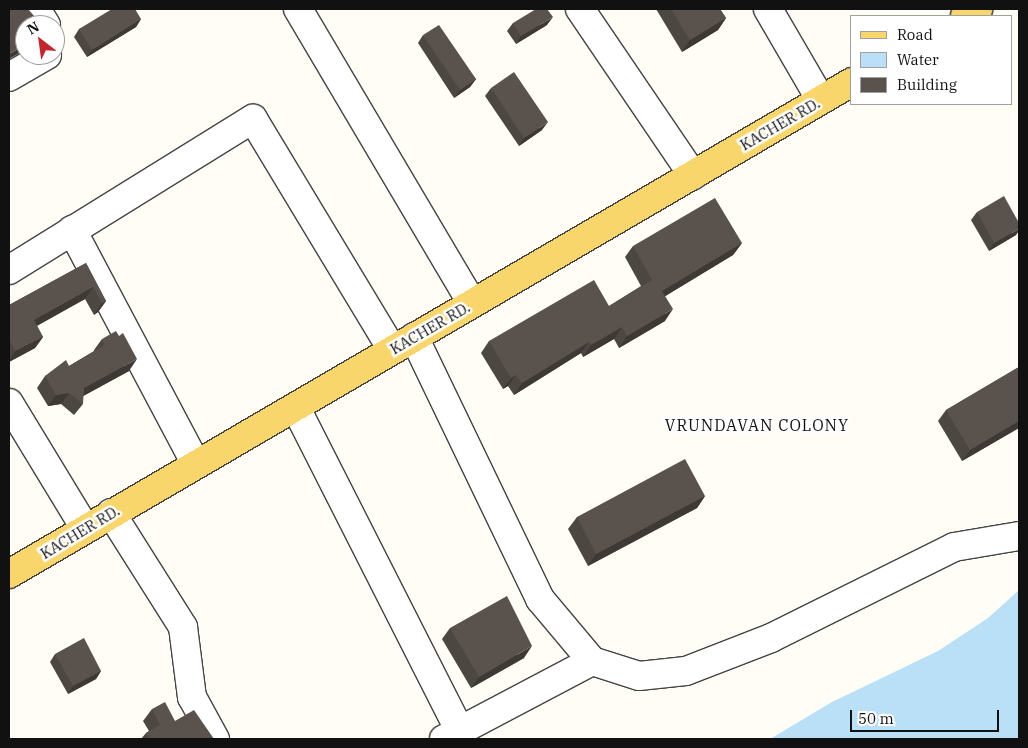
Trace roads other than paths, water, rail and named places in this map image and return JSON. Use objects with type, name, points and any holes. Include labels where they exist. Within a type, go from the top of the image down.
[{"type":"main road","points":[[967,15],[978,9]]},
{"type":"main road","name":"KACHER RD.","points":[[9,574],[850,83]]},
{"type":"street","points":[[298,9],[472,303]]},
{"type":"street","points":[[580,9],[693,175]]},
{"type":"street","points":[[768,9],[821,100]]},
{"type":"street","points":[[9,77],[30,65]]},
{"type":"street","points":[[9,270],[253,119],[403,343],[540,599],[592,661],[639,676],[686,672],[771,638],[954,547],[1008,538],[1019,518]]},
{"type":"street","points":[[72,230],[196,464]]},
{"type":"street","points":[[9,403],[85,528]]},
{"type":"street","points":[[296,408],[452,735],[592,661]]},
{"type":"street","points":[[111,513],[184,627],[190,690],[215,739]]},
{"type":"water","points":[[1019,590],[1019,739],[770,739],[832,702],[938,651],[988,618]]},
{"type":"district","name":"VRUNDAVAN COLONY","points":[[757,425]]}]
